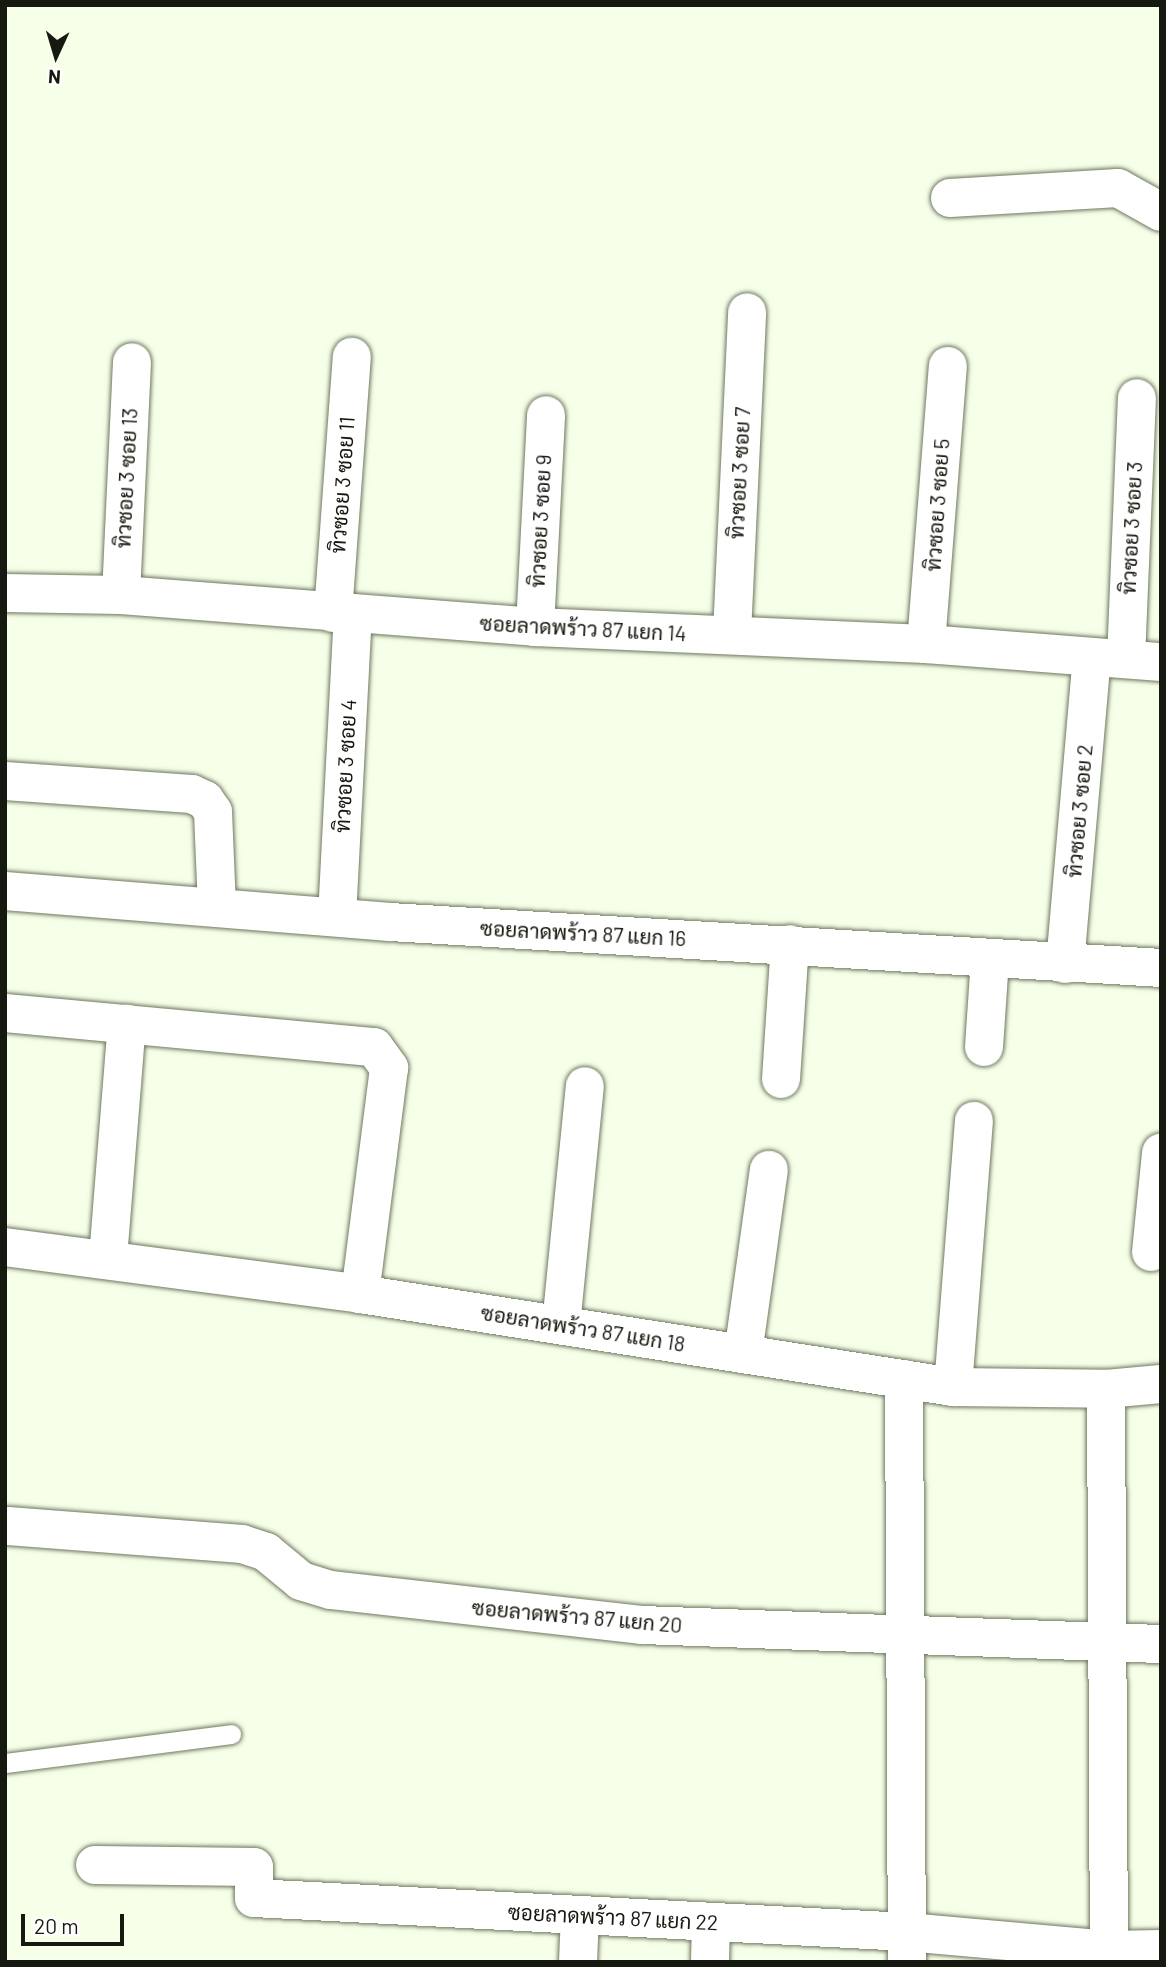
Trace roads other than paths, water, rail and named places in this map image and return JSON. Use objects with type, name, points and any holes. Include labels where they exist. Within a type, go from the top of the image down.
[{"type":"street","points":[[950,198],[1118,188],[1161,212]]},
{"type":"street","name":"ทิวซอย 3 ซอย 7","points":[[732,634],[747,312]]},
{"type":"street","name":"ทิวซอย 3 ซอย 11","points":[[343,614],[352,357]]},
{"type":"street","name":"ทิวซอย 3 ซอย 13","points":[[121,595],[132,362]]},
{"type":"street","name":"ทิวซอย 3 ซอย 5","points":[[926,644],[948,366]]},
{"type":"street","name":"ทิวซอย 3 ซอย 3","points":[[1126,660],[1137,398]]},
{"type":"street","name":"ทิวซอย 3 ซอย 9","points":[[535,627],[546,415]]},
{"type":"street","name":"ซอยลาดพร้าว 87 แยก 14","points":[[5,593],[121,595],[535,627],[926,644],[1126,660]]},
{"type":"street","name":"ทิวซอย 3 ซอย 4","points":[[337,917],[343,614]]},
{"type":"street","name":"ทิวซอย 3 ซอย 2","points":[[1065,964],[1126,660]]},
{"type":"street","points":[[5,781],[192,794],[205,800],[213,812],[217,907]]},
{"type":"street","name":"ซอยลาดพร้าว 87 แยก 16","points":[[5,891],[337,917],[1161,968]]},
{"type":"street","points":[[782,1079],[790,944]]},
{"type":"street","points":[[985,1047],[990,958]]},
{"type":"street","points":[[5,1013],[374,1047],[388,1068],[360,1294]]},
{"type":"street","points":[[108,1258],[127,1024]]},
{"type":"street","points":[[561,1325],[585,1086]]},
{"type":"street","points":[[953,1387],[974,1121]]},
{"type":"street","points":[[1151,1252],[1161,1153]]},
{"type":"street","points":[[743,1354],[769,1170]]},
{"type":"street","name":"ซอยลาดพร้าว 87 แยก 18","points":[[5,1247],[108,1258],[360,1294],[953,1387],[1105,1390],[1161,1384]]},
{"type":"street","points":[[904,1379],[907,1947]]},
{"type":"street","points":[[1105,1390],[1110,1643],[1109,1956]]},
{"type":"street","name":"ซอยลาดพร้าว 87 แยก 20","points":[[8,1526],[242,1544],[266,1552],[301,1581],[331,1590],[642,1625],[1161,1644]]},
{"type":"street","name":"ซอยลาดพร้าว 87 แยก 22","points":[[95,1865],[254,1867],[254,1898],[711,1922],[907,1947],[1109,1956],[1161,1949]]},
{"type":"street","points":[[578,1962],[580,1915]]},
{"type":"street","points":[[710,1962],[711,1922]]},
{"type":"lane","points":[[5,1763],[231,1734]]}]
